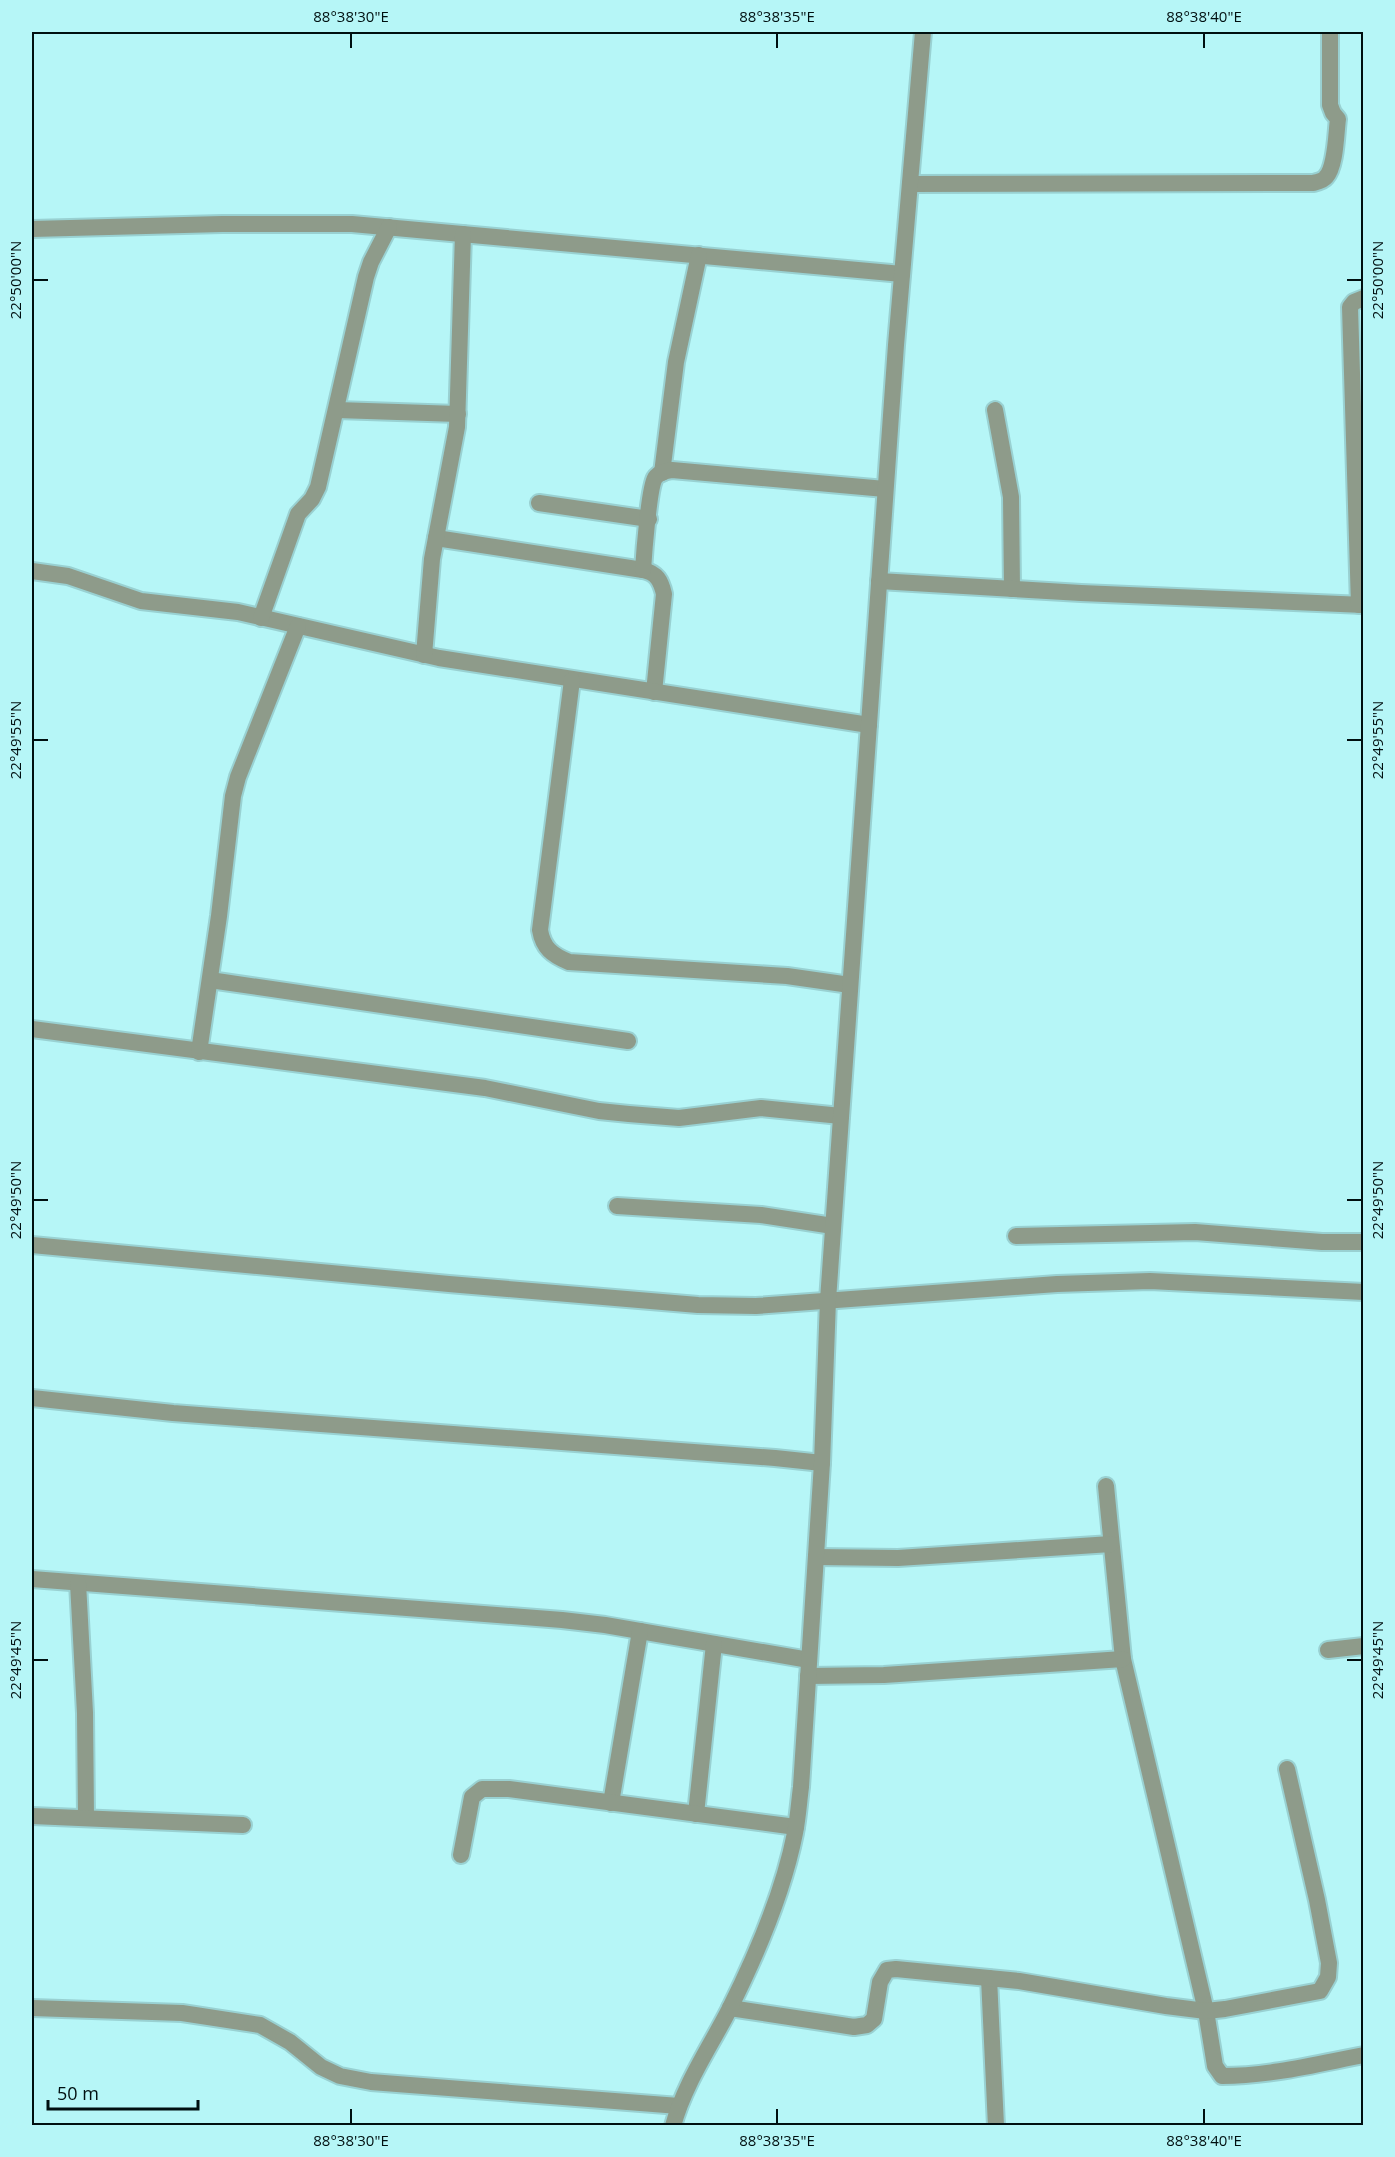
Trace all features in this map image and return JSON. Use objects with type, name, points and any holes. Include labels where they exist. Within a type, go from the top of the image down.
[{"type":"street","points":[[674,2126],[678,2106],[730,2008],[769,1921],[784,1878],[796,1827],[801,1787],[822,1463],[833,1226],[885,489],[923,32]]},
{"type":"street","points":[[910,184],[1321,182],[1330,170],[1338,118],[1330,105],[1330,32]]},
{"type":"street","points":[[32,229],[222,224],[352,224],[902,273]]},
{"type":"street","points":[[261,618],[298,514],[312,499],[318,487],[366,277],[371,262],[389,228]]},
{"type":"street","points":[[424,655],[436,538],[453,459],[458,414],[463,234]]},
{"type":"street","points":[[662,472],[676,362],[699,255]]},
{"type":"street","points":[[879,581],[1361,605],[1360,523],[1350,307],[1354,302],[1364,298]]},
{"type":"street","points":[[337,410],[458,414]]},
{"type":"street","points":[[995,410],[1011,497],[1012,589]]},
{"type":"street","points":[[643,570],[655,478],[662,472],[672,470],[885,489]]},
{"type":"street","points":[[539,503],[649,519]]},
{"type":"street","points":[[436,538],[643,570],[657,576],[664,594],[654,692]]},
{"type":"street","points":[[32,571],[68,576],[141,601],[238,612],[424,655],[868,725]]},
{"type":"street","points":[[199,1052],[233,796],[238,777],[298,626]]},
{"type":"street","points":[[572,680],[540,930],[546,948],[569,962],[787,976],[850,984]]},
{"type":"street","points":[[210,980],[628,1041]]},
{"type":"street","points":[[32,1029],[484,1088],[599,1111],[678,1118],[761,1108],[841,1116]]},
{"type":"street","points":[[617,1206],[771,1216],[833,1226]]},
{"type":"street","points":[[1016,1236],[1195,1232],[1322,1242],[1364,1242]]},
{"type":"street","points":[[32,1245],[698,1305],[756,1306],[1057,1284],[1150,1281],[1364,1292]]},
{"type":"street","points":[[32,1398],[173,1413],[822,1463]]},
{"type":"street","points":[[1106,1486],[1123,1659],[1206,2011],[1215,2066],[1222,2076],[1279,2072],[1364,2055]]},
{"type":"street","points":[[816,1557],[898,1558],[1111,1545]]},
{"type":"street","points":[[32,1579],[562,1620],[714,1644],[808,1668],[884,1675],[1123,1659]]},
{"type":"street","points":[[78,1582],[85,1713],[86,1817]]},
{"type":"street","points":[[611,1803],[640,1631]]},
{"type":"street","points":[[696,1814],[714,1644]]},
{"type":"street","points":[[1328,1650],[1364,1646]]},
{"type":"street","points":[[730,2008],[854,2027],[867,2025],[874,2019],[880,1982],[887,1970],[896,1969],[989,1978],[1206,2011],[1320,1990],[1328,1977],[1329,1963],[1287,1769]]},
{"type":"street","points":[[462,1856],[472,1797],[482,1789],[509,1789],[796,1827]]},
{"type":"street","points":[[32,1816],[243,1825]]},
{"type":"street","points":[[989,1978],[996,2126]]},
{"type":"street","points":[[32,2008],[182,2013],[260,2025],[290,2042],[321,2067],[340,2076],[371,2082],[678,2106]]}]
